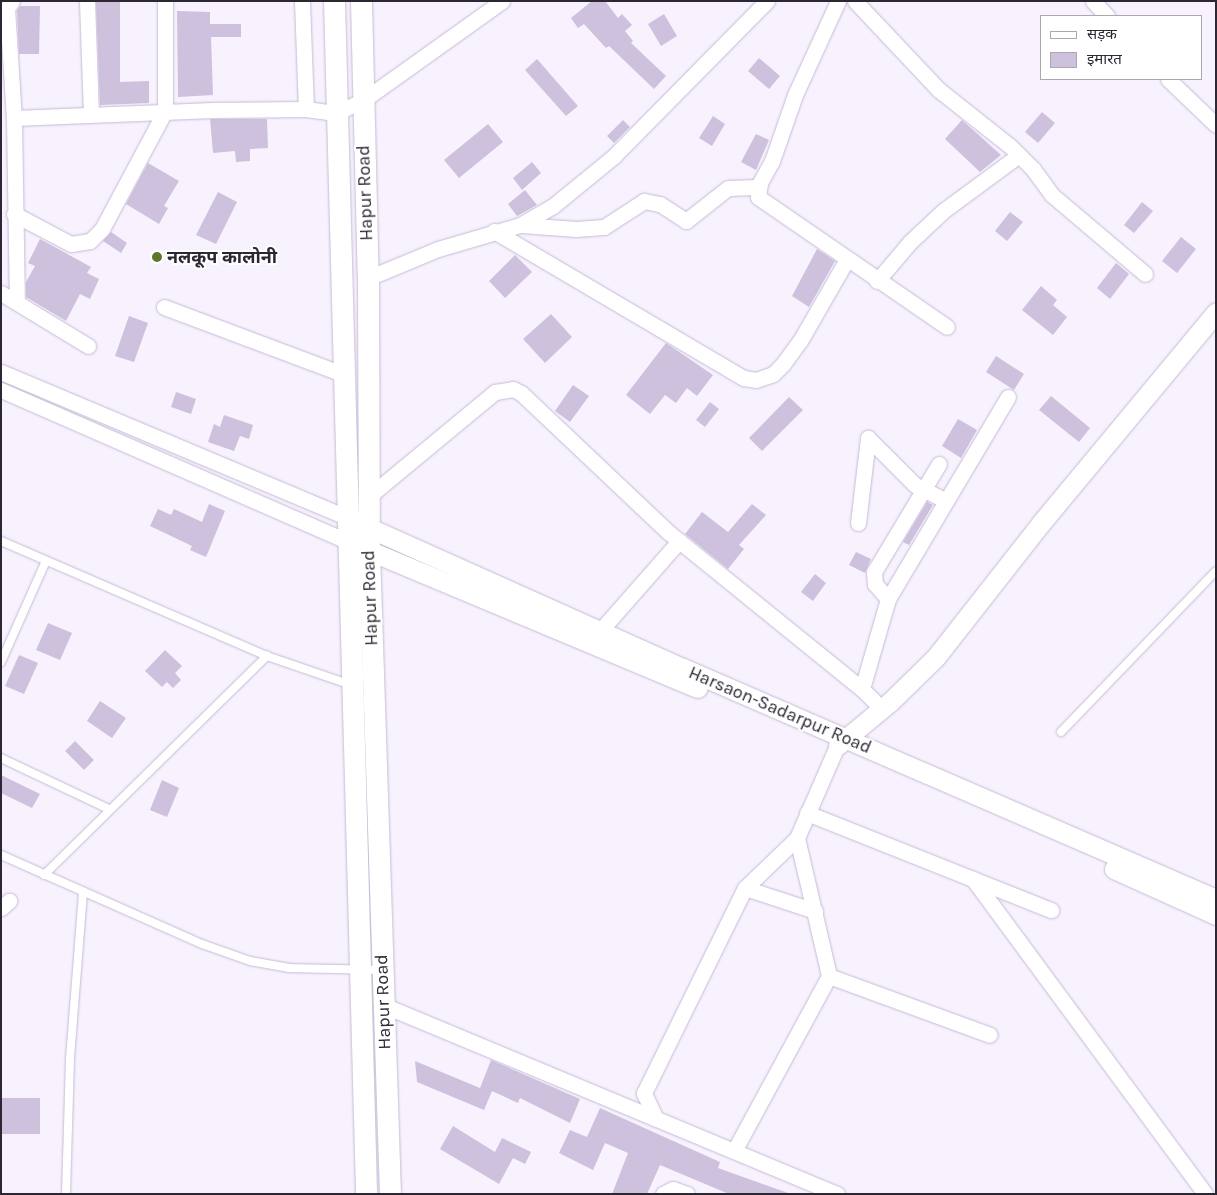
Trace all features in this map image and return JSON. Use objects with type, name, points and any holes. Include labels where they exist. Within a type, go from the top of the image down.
[{"type":"main road","name":"Hapur Road","points":[[334,1],[346,541],[361,967],[366,1194]]},
{"type":"main road","name":"Hapur Road","points":[[361,1],[362,101],[368,278],[369,551],[390,1194]]},
{"type":"street","points":[[12,1],[7,8],[5,60],[14,118],[14,214],[17,301]]},
{"type":"street","points":[[87,1],[91,114]]},
{"type":"street","points":[[14,214],[61,241],[80,245],[90,241],[102,230],[165,111],[165,1]]},
{"type":"street","points":[[302,1],[306,109]]},
{"type":"street","points":[[14,118],[165,111],[306,109],[336,113],[362,101],[502,1]]},
{"type":"street","points":[[368,278],[438,249],[494,231],[520,225],[553,206],[614,156],[767,1]]},
{"type":"street","points":[[838,1],[808,64],[772,161],[758,187],[762,202],[846,261],[947,327]]},
{"type":"street","points":[[855,1],[939,90],[1019,155],[1052,195],[1145,274]]},
{"type":"street","points":[[1093,1],[1106,15]]},
{"type":"street","points":[[1169,80],[1216,125]]},
{"type":"street","points":[[877,281],[910,242],[943,211],[1019,155]]},
{"type":"street","points":[[520,225],[576,229],[604,227],[644,201],[660,204],[686,221],[728,188],[758,187]]},
{"type":"street","points":[[494,231],[744,378],[756,380],[767,378],[783,364],[800,341],[846,261]]},
{"type":"street","points":[[1,293],[88,346]]},
{"type":"street","points":[[164,307],[342,374]]},
{"type":"street","points":[[656,1119],[644,1093],[745,888],[797,838],[840,742],[882,709],[936,657],[1041,523],[1216,312]]},
{"type":"street","points":[[1,372],[346,517]]},
{"type":"street","points":[[368,497],[495,392],[513,389],[522,393],[679,541],[862,688],[882,709]]},
{"type":"street","points":[[1,390],[346,541]]},
{"type":"street","points":[[862,688],[888,599],[1008,397]]},
{"type":"street","points":[[858,523],[868,438],[915,485],[946,501]]},
{"type":"street","points":[[888,599],[875,584],[874,572],[939,464]]},
{"type":"street","name":"Harsaon-Sadarpur Road","points":[[346,517],[600,631],[1216,915]]},
{"type":"street","name":"Harsaon-Sadarpur Road","points":[[346,541],[840,742],[1216,900]]},
{"type":"street","points":[[600,631],[679,541]]},
{"type":"street","points":[[807,813],[1051,910]]},
{"type":"street","points":[[734,1151],[829,976],[797,838]]},
{"type":"street","points":[[973,879],[1205,1194]]},
{"type":"street","points":[[745,888],[815,911]]},
{"type":"street","points":[[829,976],[990,1035]]},
{"type":"street","points":[[383,1005],[837,1194]]},
{"type":"street","points":[[663,1194],[673,1189],[687,1194]]},
{"type":"lane","points":[[1,541],[268,656],[351,685],[373,695]]},
{"type":"lane","points":[[1,662],[46,560]]},
{"type":"lane","points":[[1061,732],[1216,571]]},
{"type":"lane","points":[[44,875],[109,809],[268,656]]},
{"type":"lane","points":[[1,758],[109,809]]},
{"type":"lane","points":[[1,855],[83,892],[250,961],[289,968],[361,967],[382,970]]},
{"type":"lane","points":[[66,1194],[70,1058],[83,892]]},
{"type":"building","points":[[592,1],[605,1],[618,18],[622,14],[632,25],[625,31],[633,41],[631,43],[666,76],[654,89],[609,46],[606,48],[584,24],[578,28],[571,18]]},
{"type":"building","points":[[96,2],[120,2],[120,82],[149,81],[149,103],[100,105]]},
{"type":"building","points":[[20,6],[40,6],[39,54],[19,54],[17,11]]},
{"type":"building","points":[[177,11],[210,12],[210,24],[241,24],[241,37],[211,37],[213,95],[178,97]]},
{"type":"building","points":[[664,14],[677,36],[661,46],[648,24]]},
{"type":"building","points":[[759,58],[780,76],[769,89],[748,71]]},
{"type":"building","points":[[537,59],[578,106],[566,116],[525,70]]},
{"type":"building","points":[[1042,112],[1055,123],[1038,143],[1025,132]]},
{"type":"building","points":[[713,116],[725,124],[712,146],[699,138]]},
{"type":"building","points":[[210,119],[267,119],[268,148],[250,149],[250,161],[236,162],[235,151],[213,153]]},
{"type":"building","points":[[623,120],[630,127],[614,143],[607,136]]},
{"type":"building","points":[[962,120],[1001,155],[980,172],[945,139]]},
{"type":"building","points":[[488,124],[503,142],[459,178],[444,160]]},
{"type":"building","points":[[756,134],[769,140],[756,170],[741,162]]},
{"type":"building","points":[[532,162],[541,173],[522,190],[513,178]]},
{"type":"building","points":[[148,163],[179,181],[164,206],[168,208],[159,224],[126,204]]},
{"type":"building","points":[[525,190],[537,205],[517,216],[508,204]]},
{"type":"building","points":[[218,192],[237,202],[216,244],[196,235]]},
{"type":"building","points":[[1142,202],[1153,211],[1134,233],[1124,225]]},
{"type":"building","points":[[1010,212],[1023,222],[1007,241],[995,231]]},
{"type":"building","points":[[111,232],[127,243],[121,253],[103,241]]},
{"type":"building","points":[[1181,237],[1196,249],[1177,273],[1162,261]]},
{"type":"building","points":[[40,239],[91,267],[87,273],[99,279],[90,299],[80,294],[66,321],[26,297],[26,282],[35,266],[28,263]]},
{"type":"building","points":[[817,249],[835,261],[809,307],[792,296]]},
{"type":"building","points":[[515,255],[532,272],[505,298],[489,281]]},
{"type":"building","points":[[1116,263],[1129,274],[1110,299],[1097,288]]},
{"type":"building","points":[[1041,286],[1057,300],[1053,305],[1067,317],[1053,335],[1022,310]]},
{"type":"building","points":[[551,314],[572,337],[545,363],[523,339]]},
{"type":"building","points":[[129,316],[148,323],[134,362],[115,356]]},
{"type":"building","points":[[666,343],[713,375],[697,396],[687,388],[676,403],[665,395],[650,414],[626,395]]},
{"type":"building","points":[[996,356],[1024,374],[1014,390],[986,372]]},
{"type":"building","points":[[573,385],[589,396],[570,422],[555,411]]},
{"type":"building","points":[[176,392],[196,399],[191,414],[171,407]]},
{"type":"building","points":[[1051,396],[1090,428],[1079,442],[1039,410]]},
{"type":"building","points":[[789,397],[803,410],[762,451],[749,438]]},
{"type":"building","points":[[710,402],[719,409],[705,427],[696,420]]},
{"type":"building","points":[[224,415],[253,425],[249,439],[240,436],[234,451],[208,442],[214,424],[220,427]]},
{"type":"building","points":[[958,419],[977,430],[961,458],[942,446]]},
{"type":"building","points":[[927,502],[933,505],[909,545],[903,542]]},
{"type":"building","points":[[209,504],[225,511],[206,557],[190,550],[192,546],[150,526],[158,509],[171,515],[174,509],[202,522]]},
{"type":"building","points":[[752,504],[766,515],[739,545],[744,549],[728,569],[685,534],[702,512],[728,532]]},
{"type":"building","points":[[856,552],[871,559],[865,573],[849,565]]},
{"type":"building","points":[[815,574],[826,583],[813,601],[801,592]]},
{"type":"building","points":[[48,623],[72,633],[60,660],[36,650]]},
{"type":"building","points":[[165,650],[182,666],[175,673],[181,680],[173,688],[167,682],[162,687],[145,671]]},
{"type":"building","points":[[19,655],[38,663],[24,694],[5,686]]},
{"type":"building","points":[[100,701],[126,718],[112,738],[87,721]]},
{"type":"building","points":[[75,741],[94,760],[84,770],[65,751]]},
{"type":"building","points":[[1,775],[40,794],[32,808],[1,793]]},
{"type":"building","points":[[162,780],[179,788],[167,817],[150,810]]},
{"type":"building","points":[[491,1060],[580,1099],[570,1123],[520,1098],[518,1103],[492,1091],[484,1110],[417,1082],[415,1061],[480,1088]]},
{"type":"building","points":[[1,1098],[40,1098],[40,1134],[1,1134]]},
{"type":"building","points":[[600,1108],[720,1162],[718,1168],[791,1194],[729,1194],[660,1165],[647,1194],[612,1194],[628,1153],[605,1143],[593,1170],[559,1153],[570,1130],[587,1137]]},
{"type":"building","points":[[453,1126],[495,1152],[502,1138],[531,1152],[525,1164],[513,1158],[499,1184],[440,1149]]},
{"type":"place","name":"नलकूप कालोनी","points":[[157,257]]}]
